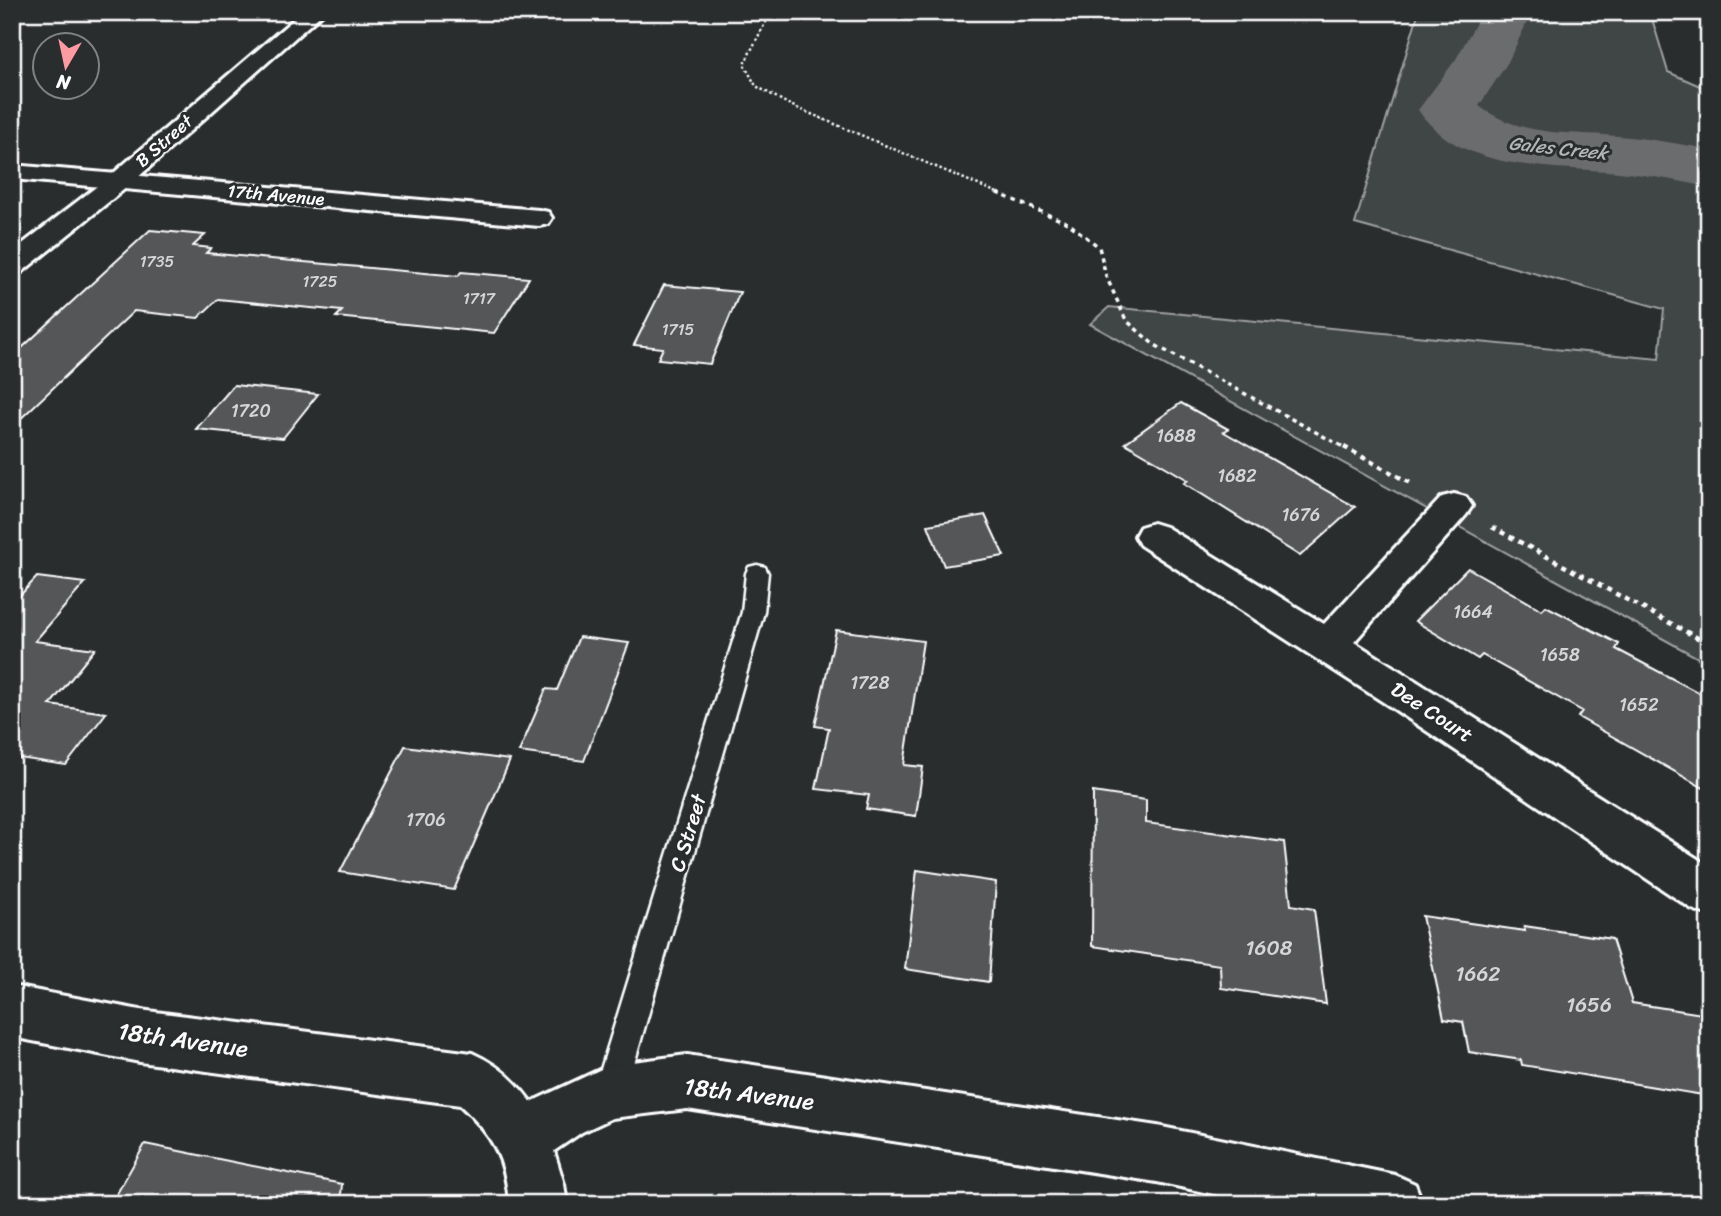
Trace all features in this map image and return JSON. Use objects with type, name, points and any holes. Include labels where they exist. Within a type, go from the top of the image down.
[{"type":"street","name":"B Street","points":[[12,266],[118,182],[314,12]]},
{"type":"street","name":"17th Avenue","points":[[12,172],[539,218]]},
{"type":"street","points":[[1327,646],[1454,506]]},
{"type":"street","name":"Dee Court","points":[[1153,536],[1709,893]]},
{"type":"street","name":"18th Avenue","points":[[12,1011],[139,1036],[472,1080],[500,1105],[523,1139],[563,1113],[610,1092],[687,1083],[1157,1154],[1395,1204]]},
{"type":"street","points":[[523,1139],[536,1184],[538,1204]]},
{"type":"lane","name":"C Street","points":[[610,1092],[753,611],[757,573]]},
{"type":"path","points":[[771,12],[744,64],[756,86],[790,105],[1068,223],[1099,247],[1106,276],[1126,320],[1153,344],[1709,644]]},
{"type":"shaded area","points":[[1391,12],[1650,12],[1668,72],[1709,90],[1709,664],[1090,324],[1109,307],[1659,359],[1664,309],[1355,224],[1418,14]]},
{"type":"building","points":[[150,230],[205,235],[193,246],[211,248],[206,253],[458,276],[461,272],[529,278],[494,333],[336,317],[342,311],[218,299],[198,318],[134,311],[12,427],[12,357]]},
{"type":"building","points":[[664,285],[740,292],[710,364],[658,359],[663,348],[634,345]]},
{"type":"building","points":[[234,385],[318,394],[283,438],[196,429]]},
{"type":"building","points":[[1181,403],[1228,429],[1224,432],[1355,507],[1300,556],[1184,483],[1188,480],[1125,443]]},
{"type":"building","points":[[985,515],[1004,556],[944,566],[928,525]]},
{"type":"building","points":[[1468,568],[1542,610],[1546,606],[1619,644],[1616,649],[1709,698],[1709,791],[1578,717],[1582,711],[1482,655],[1478,659],[1415,621]]},
{"type":"building","points":[[37,577],[85,583],[35,641],[95,649],[50,705],[106,713],[66,765],[12,757],[12,604]]},
{"type":"building","points":[[836,630],[923,641],[904,765],[923,767],[916,816],[866,809],[869,795],[816,789],[829,728],[815,726]]},
{"type":"building","points":[[579,637],[629,643],[584,761],[519,752],[546,689],[557,690]]},
{"type":"building","points":[[405,746],[510,760],[454,890],[340,872]]},
{"type":"building","points":[[1093,792],[1146,800],[1146,823],[1284,842],[1291,905],[1314,909],[1326,1004],[1221,988],[1220,965],[1092,946]]},
{"type":"building","points":[[917,870],[996,882],[989,982],[905,969]]},
{"type":"building","points":[[1422,916],[1525,931],[1524,926],[1612,939],[1632,1003],[1709,1015],[1709,1096],[1522,1065],[1521,1060],[1469,1052],[1463,1022],[1444,1019]]},
{"type":"building","points":[[145,1144],[342,1184],[340,1204],[111,1204]]},
{"type":"waterway","name":"Gales Creek","points":[[1507,12],[1481,62],[1447,110],[1470,127],[1516,145],[1649,157],[1709,168]]}]
